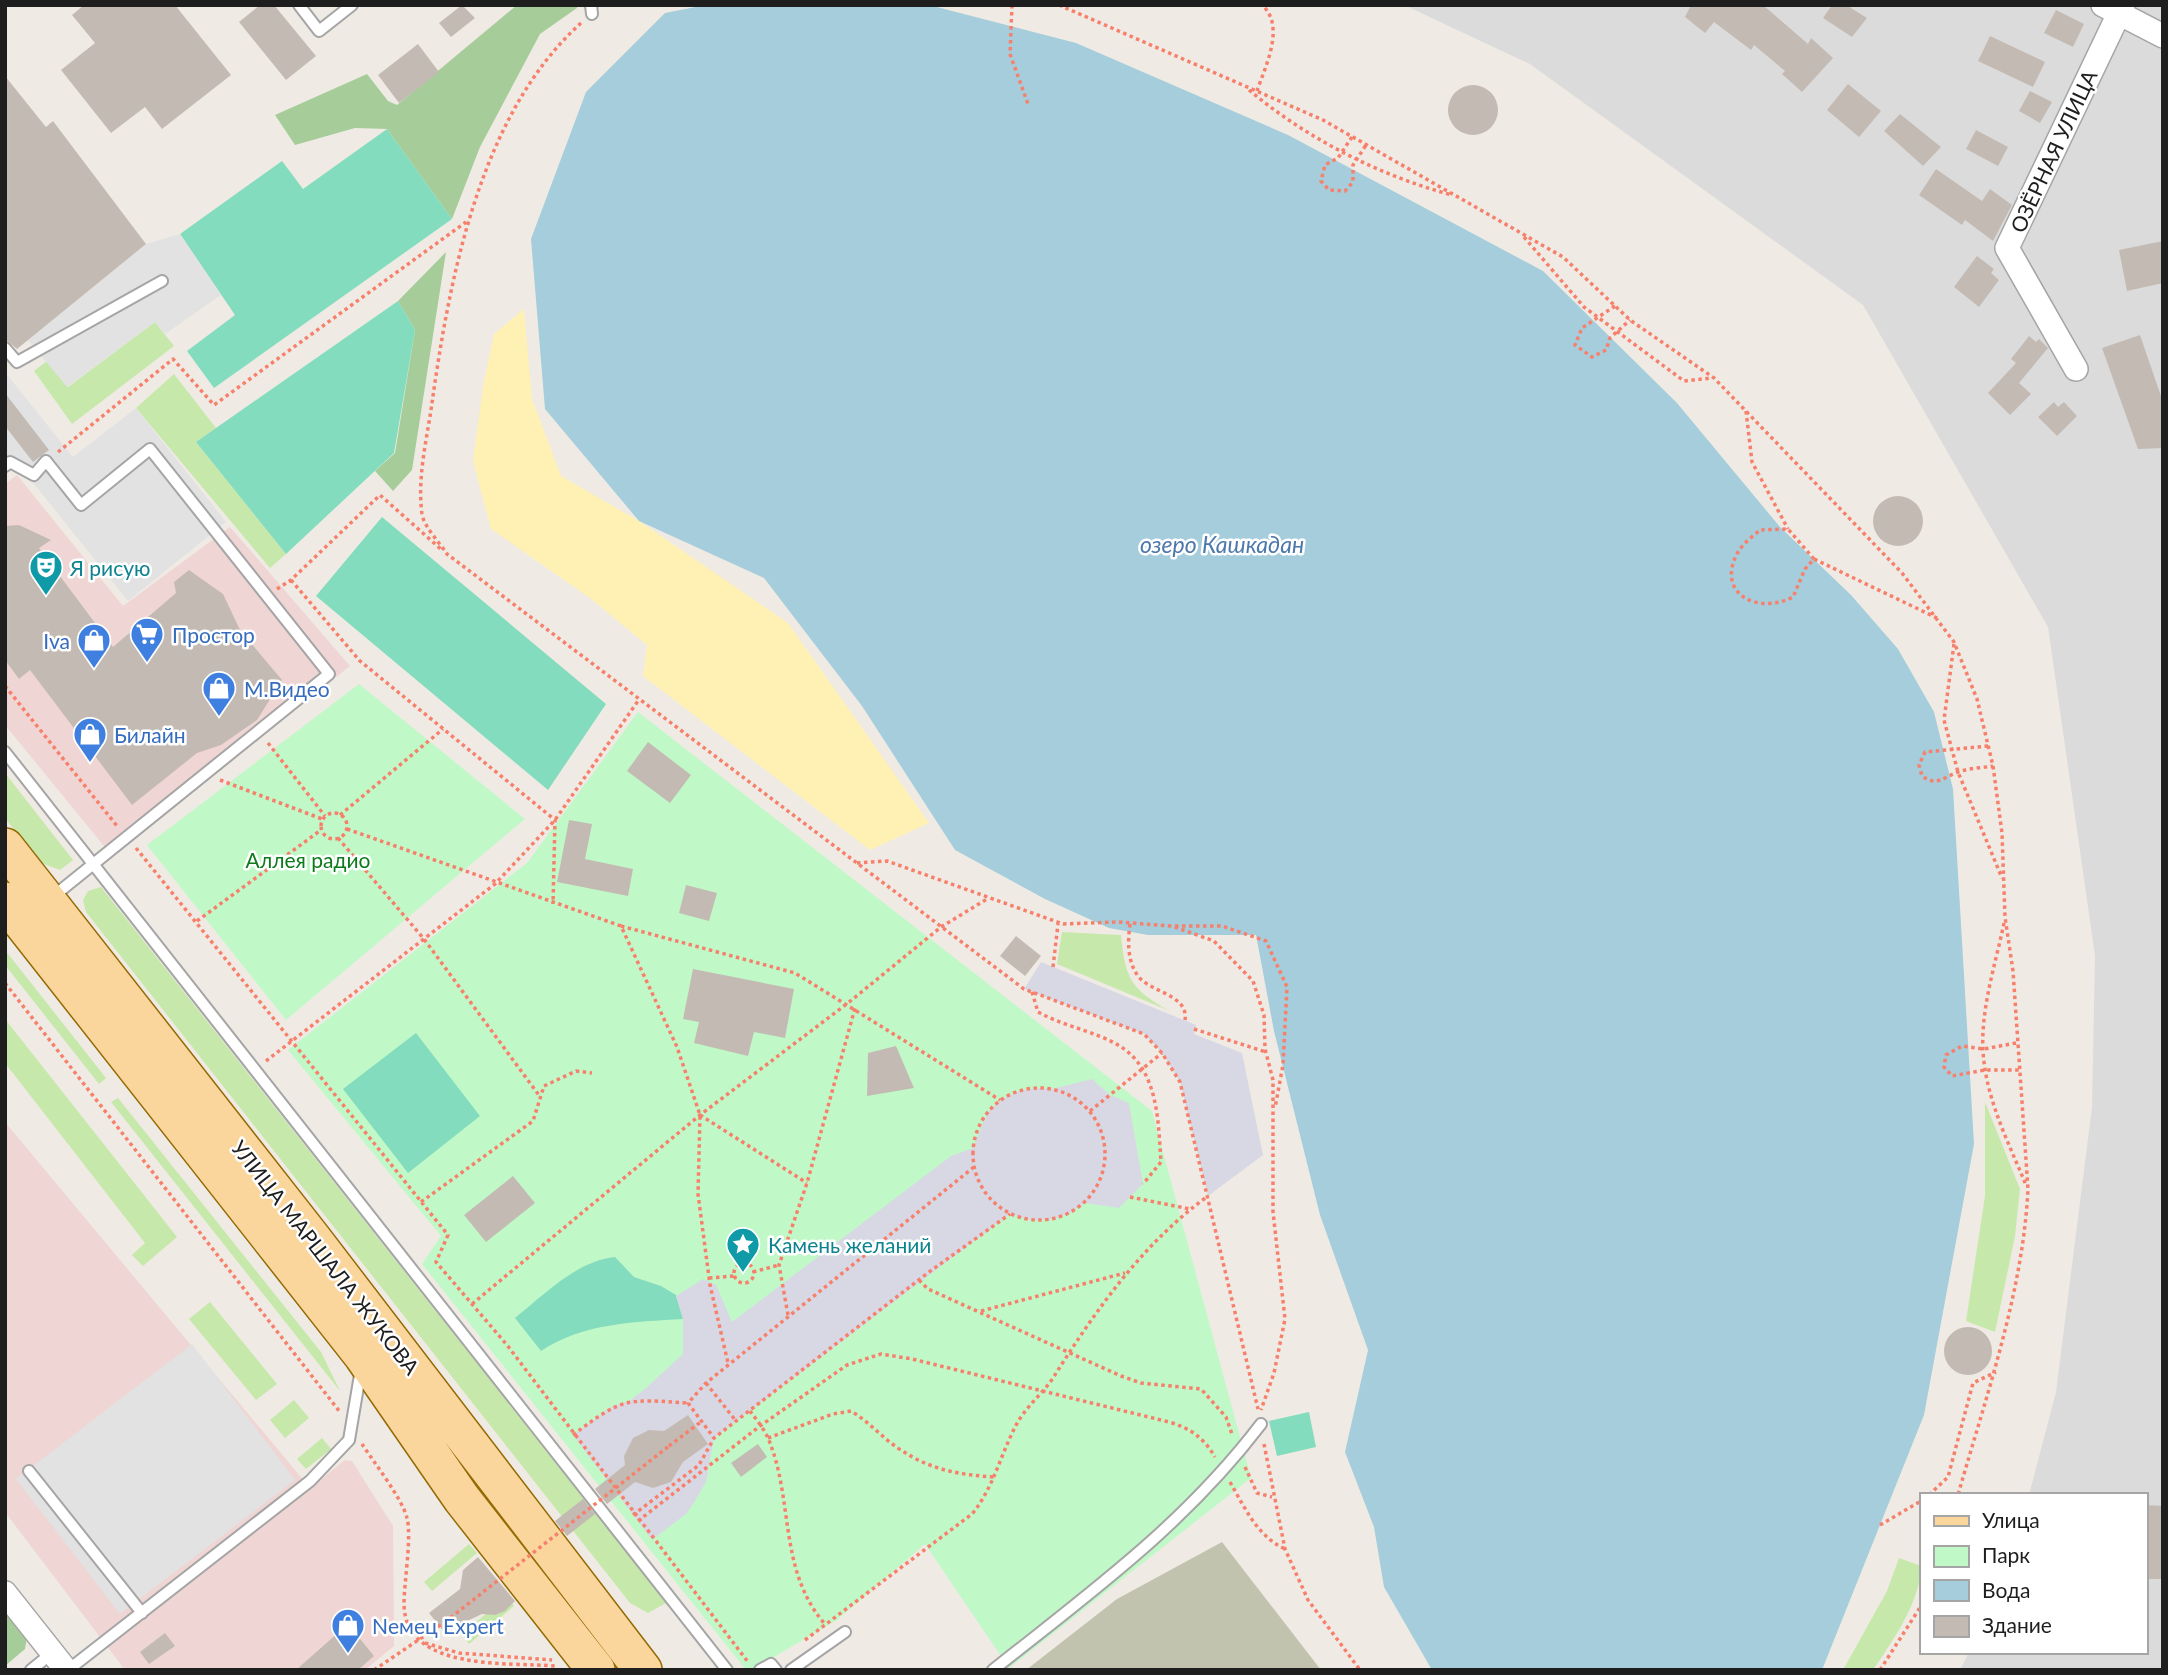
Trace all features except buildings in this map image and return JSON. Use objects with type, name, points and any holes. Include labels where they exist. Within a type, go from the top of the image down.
[{"type":"main road","name":"УЛИЦА МАРШАЛА ЖУКОВА","points":[[5,847],[313,1238],[643,1670]]},
{"type":"main road","name":"УЛИЦА МАРШАЛА ЖУКОВА","points":[[5,901],[363,1356],[581,1668]]},
{"type":"street","points":[[2115,8],[2163,36]]},
{"type":"street","name":"ОЗЁРНАЯ УЛИЦА","points":[[2076,369],[2007,248],[2115,8]]},
{"type":"street","points":[[5,1593],[62,1664]]},
{"type":"lane","points":[[299,5],[320,31],[352,5]]},
{"type":"lane","points":[[5,348],[17,362],[162,281]]},
{"type":"lane","points":[[5,466],[10,462],[34,475],[46,461],[80,505],[150,449],[329,674],[48,900]]},
{"type":"lane","points":[[5,752],[727,1670]]},
{"type":"lane","points":[[31,1670],[62,1664],[142,1613],[310,1481],[349,1440],[363,1356]]},
{"type":"lane","points":[[993,1670],[1150,1546],[1240,1453],[1260,1420]]},
{"type":"lane","points":[[29,1471],[142,1613]]},
{"type":"lane","points":[[791,1670],[807,1665],[845,1632]]},
{"type":"lane","points":[[756,1669],[771,1664],[776,1670]]},
{"type":"path","points":[[1012,5],[1010,54],[1028,104]]},
{"type":"path","points":[[1257,91],[1274,40],[1267,10],[1262,5]]},
{"type":"path","points":[[1063,6],[1257,91],[1352,137],[1563,257],[1630,320],[1714,378],[1745,408],[1902,573],[1939,618],[1954,642],[1978,699],[1993,766],[2002,833],[2002,879],[2013,971],[2028,1189],[2026,1218],[1996,1373],[1959,1493]]},
{"type":"path","points":[[447,554],[422,517],[422,476],[435,384],[468,221],[492,157],[525,92],[556,46],[591,10]]},
{"type":"path","points":[[1245,86],[1275,112],[1357,159],[1419,187],[1456,196]]},
{"type":"path","points":[[1352,137],[1338,158],[1325,165],[1321,181],[1329,190],[1345,191],[1353,182],[1353,165],[1366,145]]},
{"type":"path","points":[[46,461],[173,359],[214,405],[468,221]]},
{"type":"path","points":[[1521,233],[1584,307],[1685,381],[1714,378]]},
{"type":"path","points":[[1615,306],[1601,319],[1583,328],[1575,345],[1583,353],[1592,357],[1606,350],[1610,338],[1630,320]]},
{"type":"path","points":[[1745,408],[1752,462],[1788,529],[1814,559],[1939,618]]},
{"type":"path","points":[[555,820],[360,661],[291,580],[380,495],[447,554],[638,701],[1032,992],[1144,1034],[1161,1053],[1180,1082],[1208,1196],[1144,1251],[1069,1351],[1042,1392],[1020,1418],[986,1498],[972,1514],[824,1623],[796,1648]]},
{"type":"path","points":[[1788,529],[1780,527],[1760,530],[1745,542],[1736,555],[1733,576],[1737,591],[1748,601],[1776,605],[1793,597],[1805,569],[1814,559]]},
{"type":"path","points":[[1954,642],[1944,720],[1958,772],[2002,879]]},
{"type":"path","points":[[5,685],[448,1235],[436,1262],[507,1345],[633,1515],[756,1669]]},
{"type":"path","points":[[256,1069],[495,884],[555,820],[638,701]]},
{"type":"path","points":[[205,774],[324,818],[340,814],[443,729]]},
{"type":"path","points":[[259,731],[324,818]]},
{"type":"path","points":[[1988,746],[1925,752],[1919,765],[1922,776],[1929,781],[1940,781],[1958,772],[1993,766]]},
{"type":"path","points":[[321,830],[330,839],[338,838],[346,829],[346,821],[340,814]]},
{"type":"path","points":[[197,921],[321,830],[324,818]]},
{"type":"path","points":[[553,904],[555,820]]},
{"type":"path","points":[[346,829],[495,884],[621,926],[795,973],[848,1003],[1000,1100]]},
{"type":"path","points":[[338,838],[424,939],[541,1098]]},
{"type":"path","points":[[856,863],[887,861],[1058,923],[1222,926],[1266,941],[1287,987],[1283,1065],[1274,1117]]},
{"type":"path","points":[[472,1304],[700,1115],[848,1003],[941,927],[988,899]]},
{"type":"path","points":[[2005,917],[1984,1019],[1985,1070],[1992,1099],[2028,1189]]},
{"type":"path","points":[[1053,967],[1058,923]]},
{"type":"path","points":[[1130,923],[1129,954],[1136,974],[1151,987],[1179,1000],[1186,1013],[1185,1020]]},
{"type":"path","points":[[621,926],[677,1046],[700,1115],[698,1194],[709,1278],[728,1364]]},
{"type":"path","points":[[1172,926],[1214,941],[1253,981],[1264,1014],[1266,1052],[1273,1080],[1273,1212],[1285,1319],[1274,1373],[1260,1420]]},
{"type":"path","points":[[5,983],[352,1427],[407,1518],[404,1607],[408,1628],[416,1640],[455,1659],[581,1668]]},
{"type":"path","points":[[1032,992],[1038,1012],[1060,1025],[1117,1045],[1142,1069],[1156,1101],[1161,1162],[1143,1184]]},
{"type":"path","points":[[788,1315],[779,1265],[807,1183],[855,1008]]},
{"type":"path","points":[[1194,1029],[1266,1052]]},
{"type":"path","points":[[2016,1043],[1984,1049],[1962,1046],[1946,1055],[1944,1067],[1952,1076],[1985,1070],[2019,1070]]},
{"type":"path","points":[[1090,1111],[1161,1053]]},
{"type":"path","points":[[421,1202],[533,1121],[544,1086],[576,1071],[592,1073]]},
{"type":"path","points":[[1056,1088],[1090,1111],[1101,1128],[1105,1148],[1104,1168],[1091,1195],[1069,1214],[1049,1220],[1029,1220],[1010,1214],[993,1202],[981,1186],[974,1167],[973,1148],[977,1130],[987,1113],[1000,1100],[1018,1091],[1056,1088]]},
{"type":"path","points":[[700,1115],[807,1183]]},
{"type":"path","points":[[688,1403],[706,1382],[974,1167]]},
{"type":"path","points":[[1130,1196],[1190,1209]]},
{"type":"path","points":[[633,1515],[699,1465],[714,1438],[919,1280],[1010,1214]]},
{"type":"path","points":[[734,1276],[736,1267],[741,1264],[750,1266],[753,1272]]},
{"type":"path","points":[[734,1276],[738,1281],[747,1283],[753,1272],[779,1265]]},
{"type":"path","points":[[981,1311],[1127,1273]]},
{"type":"path","points":[[709,1278],[734,1276]]},
{"type":"path","points":[[919,1280],[928,1289],[1121,1377],[1141,1383],[1201,1389],[1226,1417],[1257,1493],[1272,1497]]},
{"type":"path","points":[[638,1521],[760,1426],[847,1365],[881,1354],[912,1359],[1189,1428],[1209,1447],[1256,1526],[1269,1541],[1285,1549]]},
{"type":"path","points":[[1931,1493],[1948,1477],[1973,1383],[1996,1373]]},
{"type":"path","points":[[706,1382],[736,1421]]},
{"type":"path","points":[[573,1435],[612,1406],[629,1401],[688,1403]]},
{"type":"path","points":[[688,1403],[714,1438]]},
{"type":"path","points":[[750,1411],[768,1438],[784,1502],[797,1580],[807,1604],[824,1623]]},
{"type":"path","points":[[768,1438],[851,1411],[873,1424],[902,1451],[936,1468],[964,1475],[994,1478]]},
{"type":"path","points":[[374,1670],[429,1634],[702,1421]]},
{"type":"path","points":[[1880,1525],[1920,1502]]},
{"type":"path","points":[[1880,1670],[1920,1608]]},
{"type":"path","points":[[416,1640],[459,1653],[554,1660]]},
{"type":"shaded area","points":[[1404,5],[2163,5],[2163,1670],[1960,1670],[1968,1654],[2147,1654],[2147,1493],[2030,1493],[2056,1392],[2092,1107],[2095,956],[2048,627],[1863,305],[1530,64]]},
{"type":"shaded area","points":[[180,234],[221,295],[165,334],[155,322],[67,387],[28,340],[146,244]]},
{"type":"shaded area","points":[[5,372],[73,457],[136,408],[226,522],[128,601],[18,464],[5,474]]},
{"type":"shaded area","points":[[17,475],[123,606],[230,527],[350,666],[113,857],[5,725],[5,484]]},
{"type":"shaded area","points":[[1041,962],[1196,1025],[1194,1034],[1242,1053],[1263,1155],[1208,1196],[1180,1082],[1162,1053],[1144,1034],[1024,989]]},
{"type":"shaded area","points":[[1092,1079],[1110,1095],[1129,1103],[1143,1184],[1119,1208],[1085,1203],[1069,1214],[1049,1220],[1029,1220],[1010,1214],[714,1438],[706,1482],[695,1501],[686,1514],[652,1540],[573,1435],[612,1406],[629,1401],[683,1354],[683,1319],[676,1296],[703,1279],[716,1285],[732,1322],[951,1156],[973,1148],[987,1113],[1000,1100],[1018,1091],[1052,1089]]},
{"type":"shaded area","points":[[5,1122],[310,1488],[345,1460],[352,1461],[393,1526],[394,1646],[365,1670],[125,1670],[5,1512]]},
{"type":"shaded area","points":[[192,1344],[295,1480],[120,1614],[16,1479]]},
{"type":"shaded area","points":[[1222,1542],[1321,1670],[1026,1670],[1117,1599]]},
{"type":"green space","points":[[517,5],[577,5],[577,8],[540,34],[480,147],[452,219],[387,129],[355,128],[295,145],[275,115],[367,74],[388,101],[397,105]]},
{"type":"green space","points":[[387,129],[452,219],[214,388],[187,351],[235,315],[180,234],[282,161],[303,189]]},
{"type":"green space","points":[[446,252],[412,470],[393,491],[375,471],[395,453],[415,330],[398,301]]},
{"type":"green space","points":[[398,301],[415,330],[394,453],[286,554],[196,442]]},
{"type":"green space","points":[[155,322],[174,346],[72,424],[34,371],[47,361],[68,387]]},
{"type":"green space","points":[[174,374],[216,428],[196,442],[286,554],[270,568],[136,408]]},
{"type":"green space","points":[[382,517],[606,704],[548,790],[316,596]]},
{"type":"green space","name":"Аллея радио","points":[[359,684],[525,819],[286,1020],[147,845]]},
{"type":"green space","points":[[638,712],[1152,1111],[1251,1478],[1009,1668],[925,1544],[837,1620],[752,1670],[746,1670],[422,1264],[441,1236],[288,1050],[527,863]]},
{"type":"green space","points":[[5,773],[73,860],[60,870],[39,862],[5,818]]},
{"type":"green space","points":[[101,887],[666,1603],[648,1613],[630,1603],[86,912],[83,900],[88,891]]},
{"type":"green space","points":[[1062,932],[1121,935],[1125,962],[1132,981],[1146,996],[1170,1011],[1057,964]]},
{"type":"green space","points":[[5,950],[106,1078],[99,1084],[5,965]]},
{"type":"green space","points":[[5,1019],[177,1237],[143,1266],[132,1255],[145,1243],[5,1063]]},
{"type":"green space","points":[[416,1033],[480,1116],[408,1173],[343,1089]]},
{"type":"green space","points":[[118,1098],[321,1352],[340,1391],[111,1102]]},
{"type":"green space","points":[[1985,1102],[2020,1189],[2015,1236],[1995,1332],[1966,1321],[1985,1196]]},
{"type":"green space","points":[[615,1257],[634,1277],[661,1286],[676,1295],[683,1319],[591,1329],[541,1351],[515,1318],[574,1272],[587,1265]]},
{"type":"green space","points":[[210,1302],[277,1384],[256,1400],[189,1319]]},
{"type":"green space","points":[[294,1400],[309,1418],[285,1438],[270,1420]]},
{"type":"green space","points":[[1309,1412],[1316,1447],[1277,1456],[1269,1421]]},
{"type":"green space","points":[[322,1438],[331,1449],[306,1469],[297,1459]]},
{"type":"green space","points":[[469,1544],[477,1553],[432,1591],[424,1582]]},
{"type":"green space","points":[[1899,1558],[1920,1566],[1920,1579],[1911,1607],[1873,1670],[1843,1670],[1887,1591]]},
{"type":"green space","points":[[507,1596],[514,1606],[469,1644],[462,1634]]},
{"type":"green space","points":[[5,1608],[27,1637],[25,1649],[5,1666]]},
{"type":"sand","points":[[524,309],[532,399],[561,476],[639,521],[788,623],[929,823],[870,850],[643,676],[647,645],[590,598],[491,529],[473,461],[483,386],[494,334]]},
{"type":"water","name":"озеро Кашкадан","points":[[706,5],[929,5],[1076,43],[1288,135],[1543,271],[1677,403],[1780,527],[1851,595],[1898,649],[1934,712],[1953,789],[1974,1144],[1924,1415],[1822,1670],[1432,1670],[1384,1587],[1374,1527],[1345,1452],[1368,1350],[1320,1215],[1274,1031],[1256,935],[1148,935],[1109,928],[1045,899],[955,850],[862,706],[764,578],[639,521],[545,409],[531,239],[586,92],[665,13]]},
{"type":"place","name":"Я рисую","points":[[46,597]]},
{"type":"place","name":"Простор","points":[[147,664]]},
{"type":"place","name":"Iva","points":[[94,670]]},
{"type":"place","name":"М.Видео","points":[[219,718]]},
{"type":"place","name":"Билайн","points":[[90,764]]},
{"type":"place","name":"Камень желаний","points":[[743,1274]]},
{"type":"place","name":"Nемец Expert","points":[[348,1655]]}]
